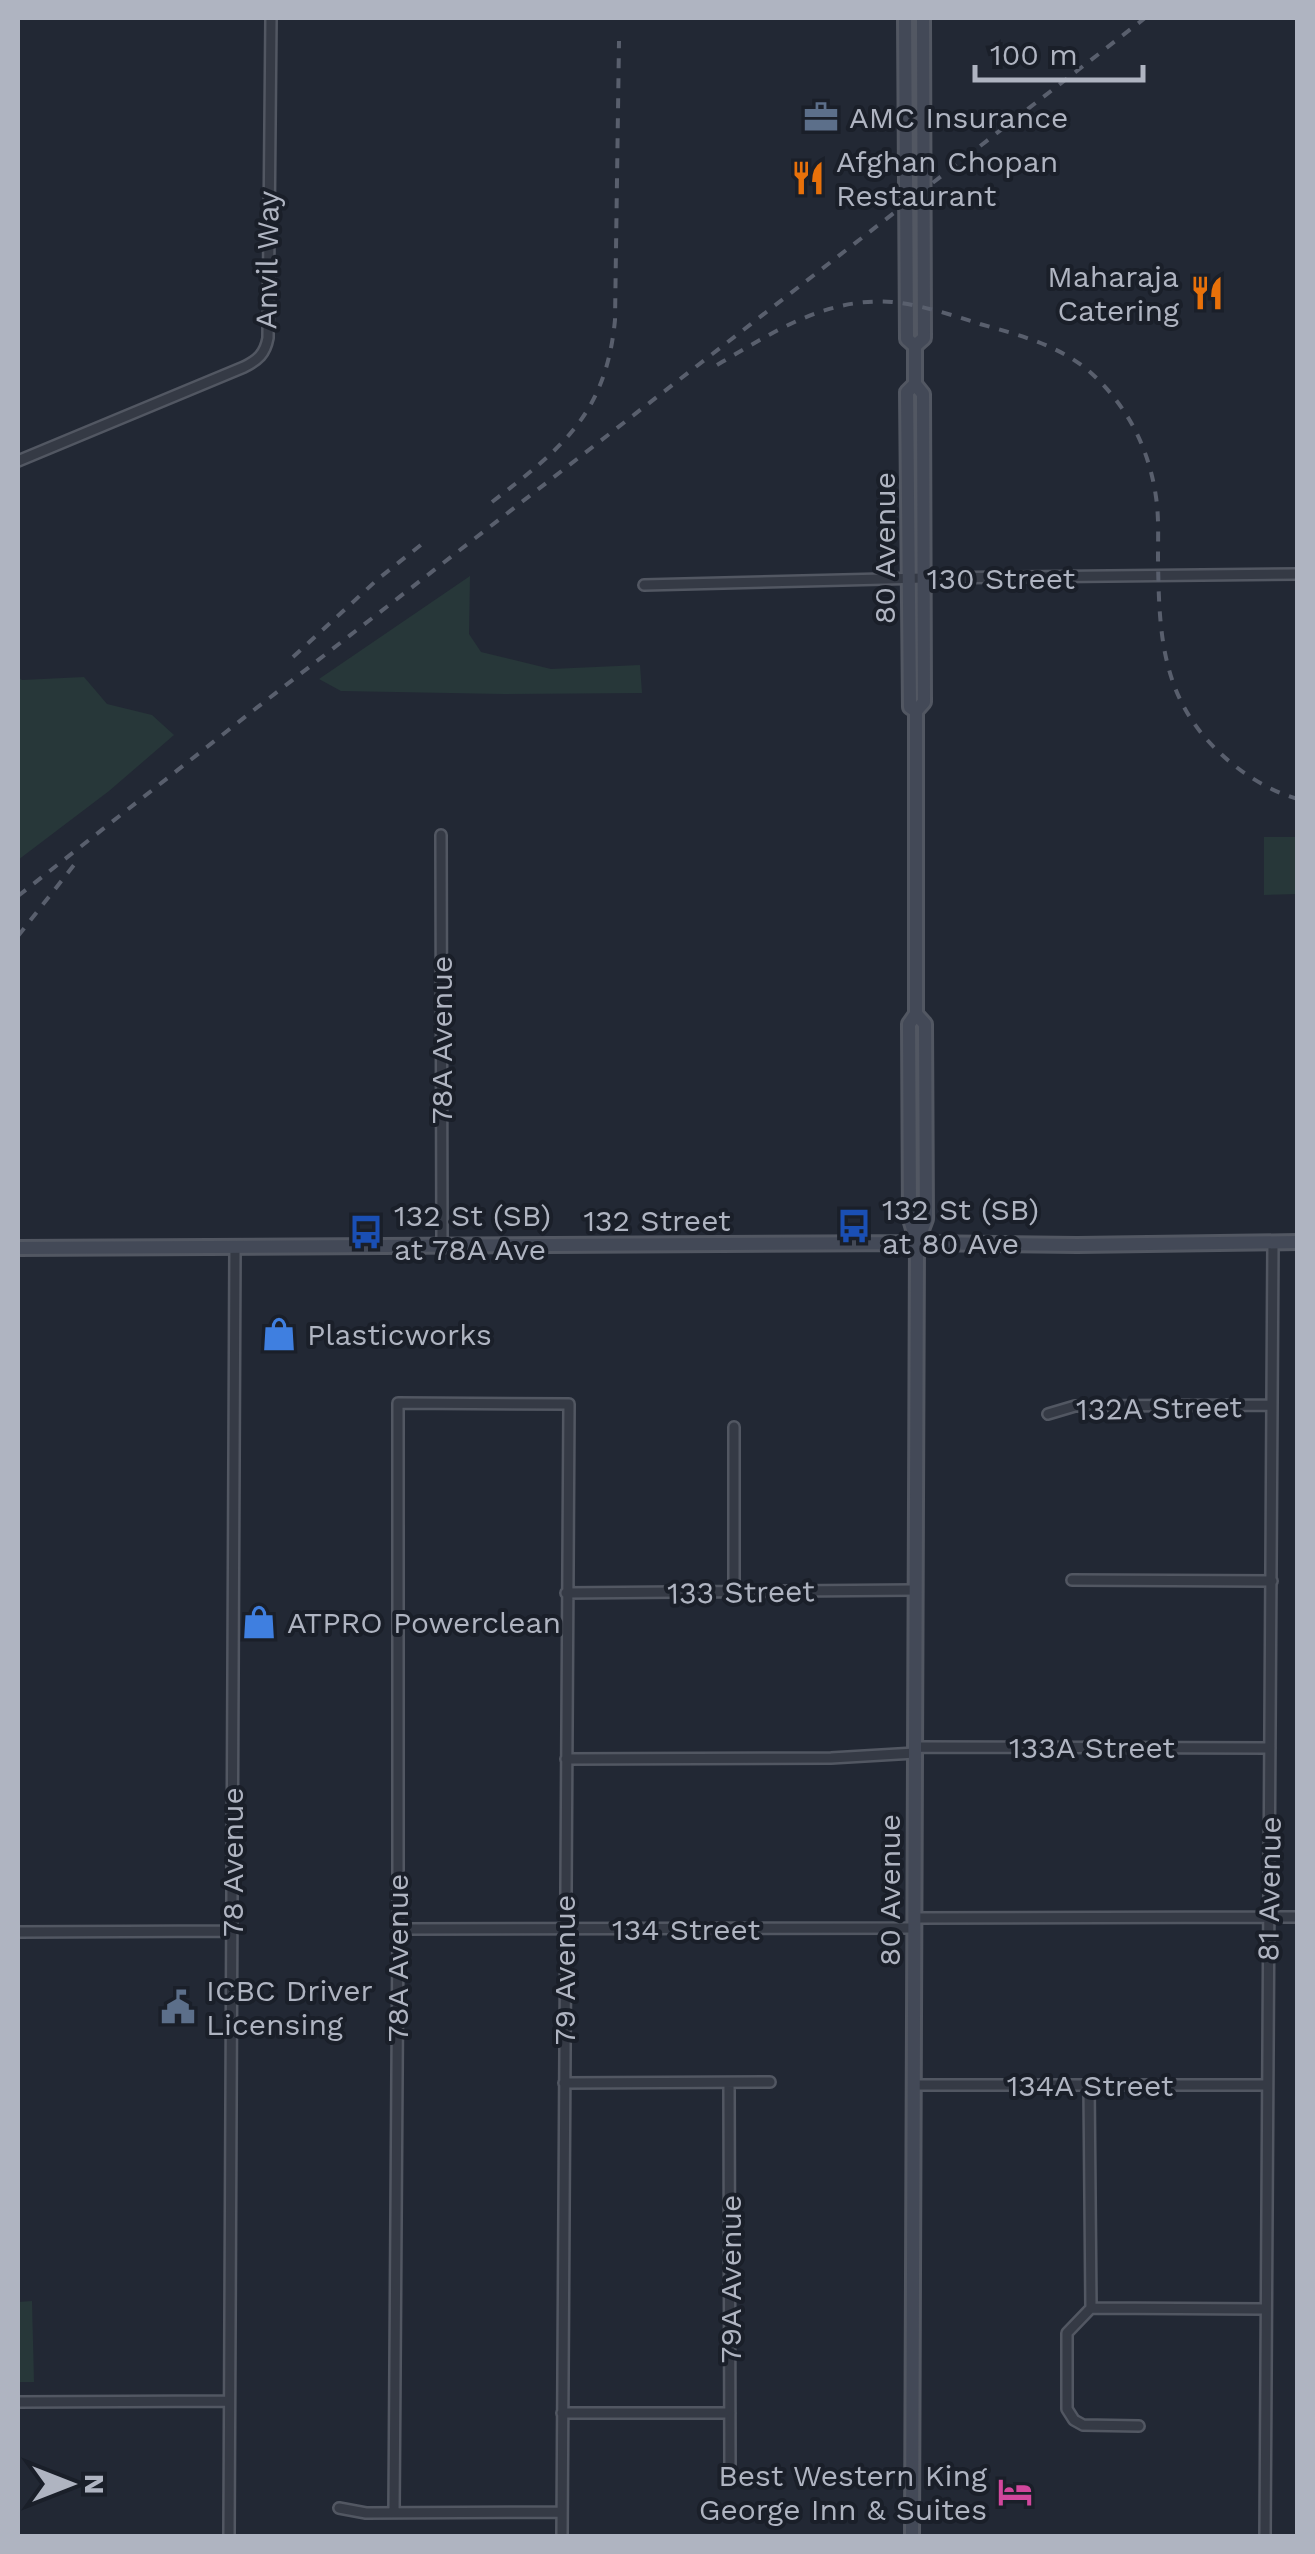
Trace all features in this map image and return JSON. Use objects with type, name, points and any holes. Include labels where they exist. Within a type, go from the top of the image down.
[{"type":"main road","name":"80 Avenue","points":[[905,18],[907,339],[915,346]]},
{"type":"main road","name":"80 Avenue","points":[[912,2536],[916,1244],[926,1219],[925,1024],[916,1014],[916,711],[924,702],[923,394],[915,384],[915,346],[924,338],[923,18]]},
{"type":"main road","points":[[906,63],[913,66],[914,94],[923,102]]},
{"type":"main road","name":"80 Avenue","points":[[915,384],[908,392],[910,707],[916,711]]},
{"type":"main road","name":"132 Street","points":[[18,1248],[1298,1242]]},
{"type":"street","name":"Anvil Way","points":[[18,461],[244,367],[264,351],[268,338],[270,18]]},
{"type":"street","name":"130 Street","points":[[644,585],[1298,574]]},
{"type":"street","name":"78A Avenue","points":[[441,835],[442,1246]]},
{"type":"street","name":"81 Avenue","points":[[1265,2536],[1273,1242]]},
{"type":"street","name":"78 Avenue","points":[[229,2536],[235,1247]]},
{"type":"street","name":"78A Avenue","points":[[394,2512],[398,1403],[568,1404]]},
{"type":"street","name":"79 Avenue","points":[[562,2536],[568,1404]]},
{"type":"street","name":"132A Street","points":[[1048,1414],[1075,1406],[1272,1405]]},
{"type":"street","points":[[734,1427],[734,1592]]},
{"type":"street","points":[[1072,1580],[1272,1582]]},
{"type":"street","name":"133 Street","points":[[566,1593],[915,1590]]},
{"type":"street","name":"133A Street","points":[[566,1759],[831,1758],[915,1750],[1270,1748]]},
{"type":"street","name":"134 Street","points":[[398,1928],[564,1929],[1298,1917]]},
{"type":"street","points":[[18,1932],[232,1931]]},
{"type":"street","name":"79A Avenue","points":[[729,2082],[730,2476]]},
{"type":"street","points":[[564,2083],[770,2082]]},
{"type":"street","name":"134A Street","points":[[913,2085],[1267,2085]]},
{"type":"street","points":[[1089,2086],[1090,2308],[1068,2332],[1067,2409],[1074,2420],[1084,2425],[1140,2426]]},
{"type":"street","points":[[1090,2308],[1266,2309]]},
{"type":"street","points":[[18,2402],[229,2401]]},
{"type":"street","points":[[562,2413],[730,2413]]},
{"type":"street","points":[[339,2508],[366,2513],[562,2512]]},
{"type":"shaded area","points":[[470,576],[469,634],[481,652],[551,669],[640,665],[642,693],[341,691],[319,679]]},
{"type":"shaded area","points":[[18,677],[84,677],[107,704],[152,715],[174,735],[109,791],[18,860]]},
{"type":"shaded area","points":[[1264,837],[1297,837],[1297,894],[1264,895]]},
{"type":"shaded area","points":[[32,2301],[34,2382],[19,2382],[18,2302]]},
{"type":"railway","points":[[18,896],[1145,18]]},
{"type":"railway","points":[[492,502],[539,464],[576,426],[591,405],[610,353],[615,320],[619,41]]},
{"type":"railway","points":[[717,365],[800,320],[844,305],[868,302],[903,303],[948,314],[1038,342],[1078,363],[1115,399],[1134,428],[1148,461],[1158,512],[1162,638],[1167,663],[1186,710],[1200,732],[1237,767],[1266,786],[1298,799]]},
{"type":"railway","points":[[293,657],[427,540]]},
{"type":"railway","points":[[18,936],[74,865]]},
{"type":"place","name":"AMC Insurance","points":[[821,117]]},
{"type":"place","name":"Afghan Chopan Restaurant","points":[[808,178]]},
{"type":"place","name":"Maharaja Catering","points":[[1207,293]]},
{"type":"place","name":"132 St (SB) at 80 Ave","points":[[854,1226]]},
{"type":"place","name":"132 St (SB) at 78A Ave","points":[[366,1232]]},
{"type":"place","name":"Plasticworks","points":[[279,1334]]},
{"type":"place","name":"ATPRO Powerclean","points":[[259,1622]]},
{"type":"place","name":"ICBC Driver Licensing","points":[[178,2007]]},
{"type":"place","name":"Best Western King George Inn & Suites","points":[[1015,2492]]}]
